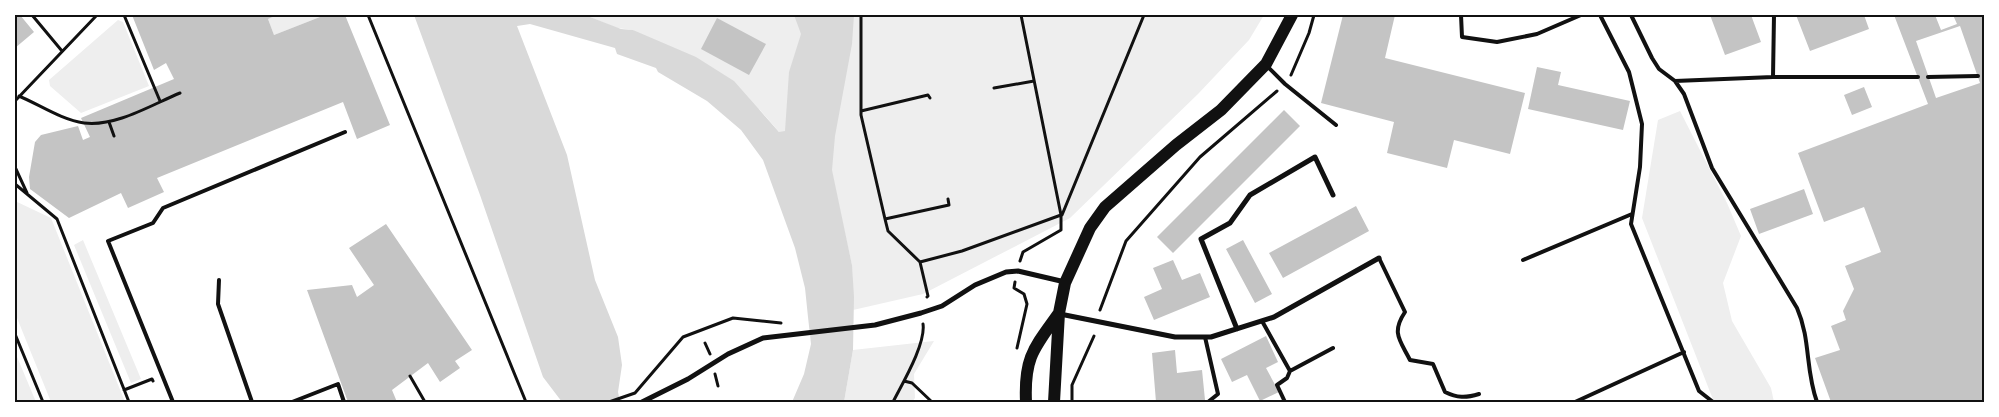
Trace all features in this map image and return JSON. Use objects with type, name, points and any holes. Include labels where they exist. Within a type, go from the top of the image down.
[{"type":"main road","points":[[1054,402],[1059,313],[1066,282],[1090,228],[1105,207],[1176,145],[1221,110],[1266,64],[1292,15]]},
{"type":"main road","points":[[1026,402],[1025,383],[1030,354],[1059,313]]},
{"type":"street","points":[[1237,329],[1201,239],[1230,223],[1250,195],[1315,157],[1333,195]]},
{"type":"street","points":[[1059,313],[1176,337],[1205,337],[1274,317],[1379,258]]},
{"type":"street","points":[[642,402],[688,380],[728,354],[763,338],[875,325],[942,306],[975,286],[1006,272],[1018,271],[1066,282]]},
{"type":"lane","points":[[1461,15],[1462,37],[1497,42],[1537,34],[1581,15]]},
{"type":"lane","points":[[1600,15],[1629,72],[1642,124],[1640,167],[1631,224],[1700,391],[1713,402]]},
{"type":"lane","points":[[1631,15],[1656,64],[1675,81],[1684,94],[1712,168],[1797,308],[1807,334],[1807,368],[1816,402]]},
{"type":"lane","points":[[1773,77],[1774,15]]},
{"type":"lane","points":[[1266,64],[1285,84],[1336,125]]},
{"type":"lane","points":[[1928,77],[1978,76]]},
{"type":"lane","points":[[1675,81],[1773,77],[1918,77]]},
{"type":"lane","points":[[173,402],[108,241],[153,223],[163,208],[346,132]]},
{"type":"lane","points":[[1523,260],[1632,214]]},
{"type":"lane","points":[[1379,258],[1405,312],[1398,323],[1397,334],[1410,360],[1433,364],[1445,392],[1454,396],[1468,398],[1479,394]]},
{"type":"lane","points":[[219,280],[218,304],[252,402]]},
{"type":"lane","points":[[1262,321],[1290,371],[1288,378],[1277,385],[1285,402]]},
{"type":"lane","points":[[1205,337],[1218,394],[1208,402]]},
{"type":"lane","points":[[1290,371],[1333,348]]},
{"type":"lane","points":[[1575,402],[1684,352]]},
{"type":"lane","points":[[292,402],[338,384],[344,402]]},
{"type":"path","points":[[32,15],[62,51]]},
{"type":"path","points":[[15,101],[98,15]]},
{"type":"path","points":[[124,15],[160,101]]},
{"type":"path","points":[[368,15],[526,402]]},
{"type":"path","points":[[861,15],[861,110],[885,219],[888,231],[920,262],[928,296],[924,299]]},
{"type":"path","points":[[1021,15],[1061,215],[1061,230],[1023,252]]},
{"type":"path","points":[[920,262],[962,251],[1061,215],[1144,15]]},
{"type":"path","points":[[1100,310],[1126,241],[1200,157],[1285,84],[1309,33],[1314,15]]},
{"type":"path","points":[[994,88],[1034,81]]},
{"type":"path","points":[[19,96],[85,123],[109,122],[180,93]]},
{"type":"path","points":[[861,110],[928,95],[930,98]]},
{"type":"path","points":[[109,122],[114,136]]},
{"type":"path","points":[[15,166],[28,194]]},
{"type":"path","points":[[15,184],[57,219],[129,402]]},
{"type":"path","points":[[885,219],[949,205],[948,199]]},
{"type":"path","points":[[1014,288],[1024,294]]},
{"type":"path","points":[[609,402],[635,393],[683,337],[733,318],[786,323]]},
{"type":"path","points":[[893,402],[904,381],[924,331]]},
{"type":"path","points":[[15,334],[43,402]]},
{"type":"path","points":[[1072,402],[1072,385],[1094,336]]},
{"type":"path","points":[[410,376],[425,402]]},
{"type":"path","points":[[124,390],[152,379],[155,387]]},
{"type":"path","points":[[904,381],[912,383],[932,402]]},
{"type":"shaded area","points":[[277,15],[325,15],[274,35],[268,19]]},
{"type":"shaded area","points":[[414,15],[585,15],[621,29],[633,30],[696,57],[734,81],[779,132],[785,131],[789,72],[801,34],[794,15],[854,15],[852,44],[835,136],[832,170],[852,265],[854,297],[853,350],[844,402],[792,402],[804,374],[811,344],[805,288],[795,248],[763,160],[741,130],[707,101],[658,72],[656,68],[617,54],[615,48],[530,24],[517,26],[567,155],[595,280],[618,337],[622,365],[618,392],[620,402],[562,402],[543,377],[480,195]]},
{"type":"shaded area","points":[[585,15],[1264,15],[1249,40],[1198,94],[1070,218],[923,294],[853,310],[852,265],[837,198],[760,110],[633,30],[617,28]]},
{"type":"shaded area","points":[[118,20],[123,22],[149,86],[81,113],[50,86],[49,80]]},
{"type":"shaded area","points":[[1680,111],[1727,203],[1741,236],[1723,283],[1732,321],[1771,388],[1774,402],[1714,402],[1642,218],[1658,120]]},
{"type":"shaded area","points":[[15,201],[51,218],[125,402],[51,402],[15,313]]},
{"type":"shaded area","points":[[83,240],[141,379],[131,383],[74,245]]},
{"type":"shaded area","points":[[934,341],[914,374],[915,398],[912,402],[844,402],[853,350]]},
{"type":"shaded area","points":[[15,352],[36,402],[16,402]]},
{"type":"building","points":[[15,15],[20,15],[34,32],[15,48]]},
{"type":"building","points":[[132,15],[277,15],[268,19],[274,35],[325,15],[345,15],[390,125],[357,139],[343,102],[157,178],[164,192],[128,208],[121,193],[69,218],[30,189],[29,177],[35,142],[41,135],[78,126],[83,140],[90,137],[81,118],[174,79],[166,63],[154,70]]},
{"type":"building","points":[[1343,15],[1395,15],[1385,58],[1525,93],[1510,154],[1454,140],[1447,168],[1387,153],[1394,122],[1321,103]]},
{"type":"building","points":[[1710,15],[1751,15],[1761,42],[1725,55]]},
{"type":"building","points":[[1796,15],[1864,15],[1869,29],[1810,51]]},
{"type":"building","points":[[1894,15],[1935,15],[1941,30],[1957,24],[1953,15],[1984,15],[1984,402],[1831,402],[1815,358],[1840,350],[1831,326],[1846,320],[1843,311],[1854,289],[1845,266],[1881,252],[1864,207],[1824,222],[1798,153],[1928,104]],"holes":[[[1960,26],[1980,83],[1936,98],[1916,41]]]},
{"type":"building","points":[[717,18],[766,44],[749,75],[701,49]]},
{"type":"building","points":[[1537,67],[1561,72],[1558,85],[1630,101],[1623,130],[1528,109]]},
{"type":"building","points":[[1864,87],[1872,107],[1852,115],[1844,95]]},
{"type":"building","points":[[1284,110],[1300,126],[1173,253],[1157,237]]},
{"type":"building","points":[[1804,189],[1813,214],[1759,234],[1750,209]]},
{"type":"building","points":[[1356,206],[1369,231],[1283,278],[1269,253]]},
{"type":"building","points":[[386,224],[472,350],[455,361],[460,368],[440,382],[428,363],[392,390],[397,402],[348,402],[307,290],[352,285],[357,297],[374,285],[349,248]]},
{"type":"building","points":[[1243,240],[1272,294],[1255,303],[1226,249]]},
{"type":"building","points":[[1173,260],[1182,280],[1200,273],[1210,297],[1154,320],[1144,297],[1162,289],[1153,268]]},
{"type":"building","points":[[1266,336],[1278,362],[1266,368],[1279,392],[1260,401],[1247,375],[1232,382],[1221,359]]},
{"type":"building","points":[[1175,350],[1177,373],[1202,370],[1205,400],[1156,402],[1152,353]]}]
